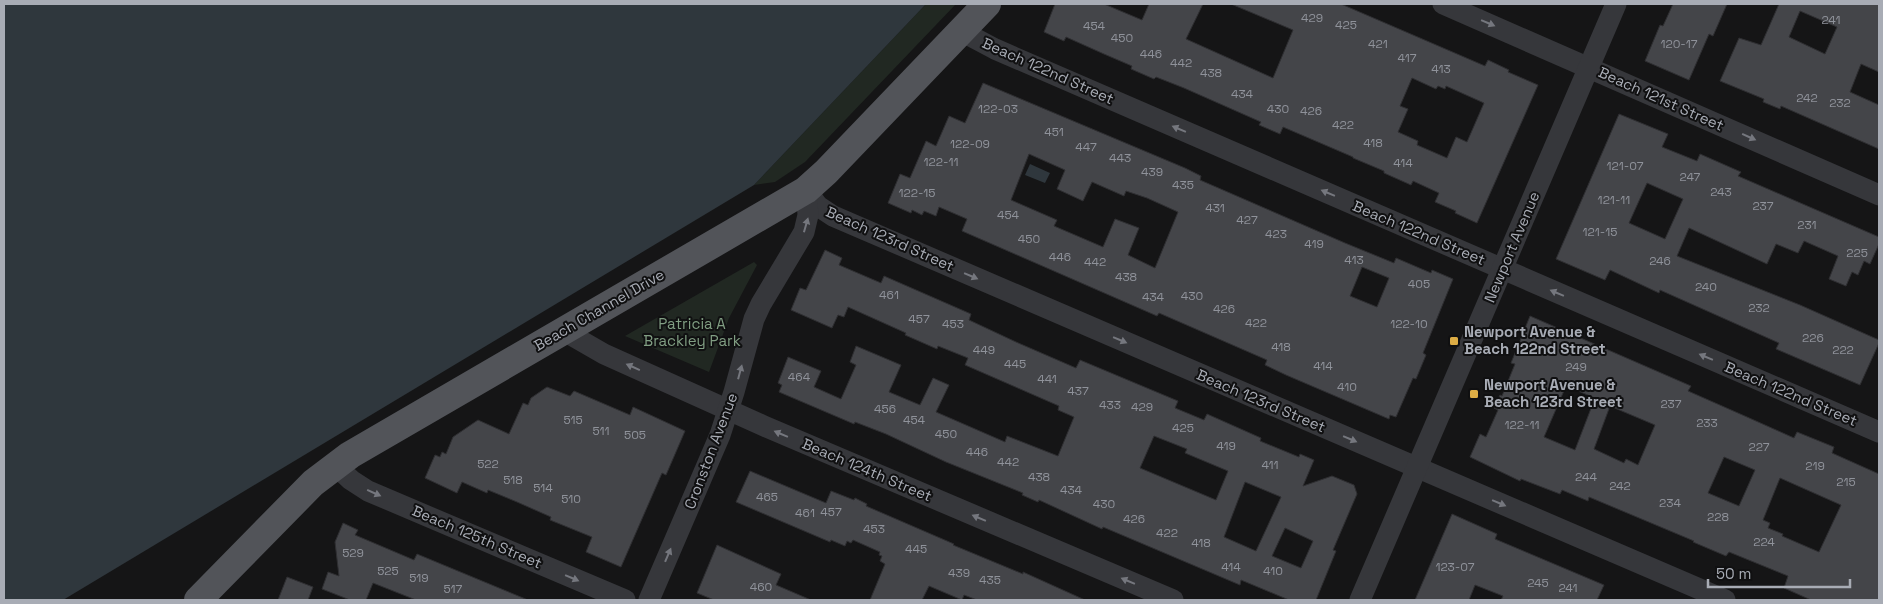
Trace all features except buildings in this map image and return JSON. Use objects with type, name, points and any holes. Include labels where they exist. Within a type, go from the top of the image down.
[{"type":"main road","name":"Beach Channel Drive","points":[[198,600],[312,483],[335,465],[356,451],[806,190],[826,172],[987,4]]},
{"type":"street","name":"Beach 121st Street","points":[[1443,4],[1879,195]]},
{"type":"street","name":"Newport Avenue","points":[[1360,600],[1616,4]]},
{"type":"street","name":"Beach 122nd Street","points":[[961,31],[995,49],[1879,432]]},
{"type":"street","name":"Cronston Avenue","points":[[649,600],[720,435],[760,304],[804,232],[807,224],[808,210],[806,190]]},
{"type":"street","name":"Beach 123rd Street","points":[[806,190],[818,206],[833,216],[1725,600]]},
{"type":"street","name":"Beach 124th Street","points":[[564,331],[604,354],[729,410],[1173,600]]},
{"type":"street","name":"Beach 125th Street","points":[[335,465],[351,480],[368,491],[625,600]]},
{"type":"green space","points":[[926,4],[956,4],[805,162],[775,182],[754,185]]},
{"type":"green space","name":"Patricia A Brackley Park","points":[[754,262],[757,265],[729,318],[709,372],[625,336]]},
{"type":"shaded area","points":[[4,4],[926,4],[754,185],[63,600],[4,600]]},
{"type":"shaded area","points":[[1030,164],[1050,173],[1045,183],[1025,175]]},
{"type":"place","name":"Newport Avenue & Beach 122nd Street","points":[[1454,341]]},
{"type":"place","name":"Newport Avenue & Beach 123rd Street","points":[[1474,394]]}]
